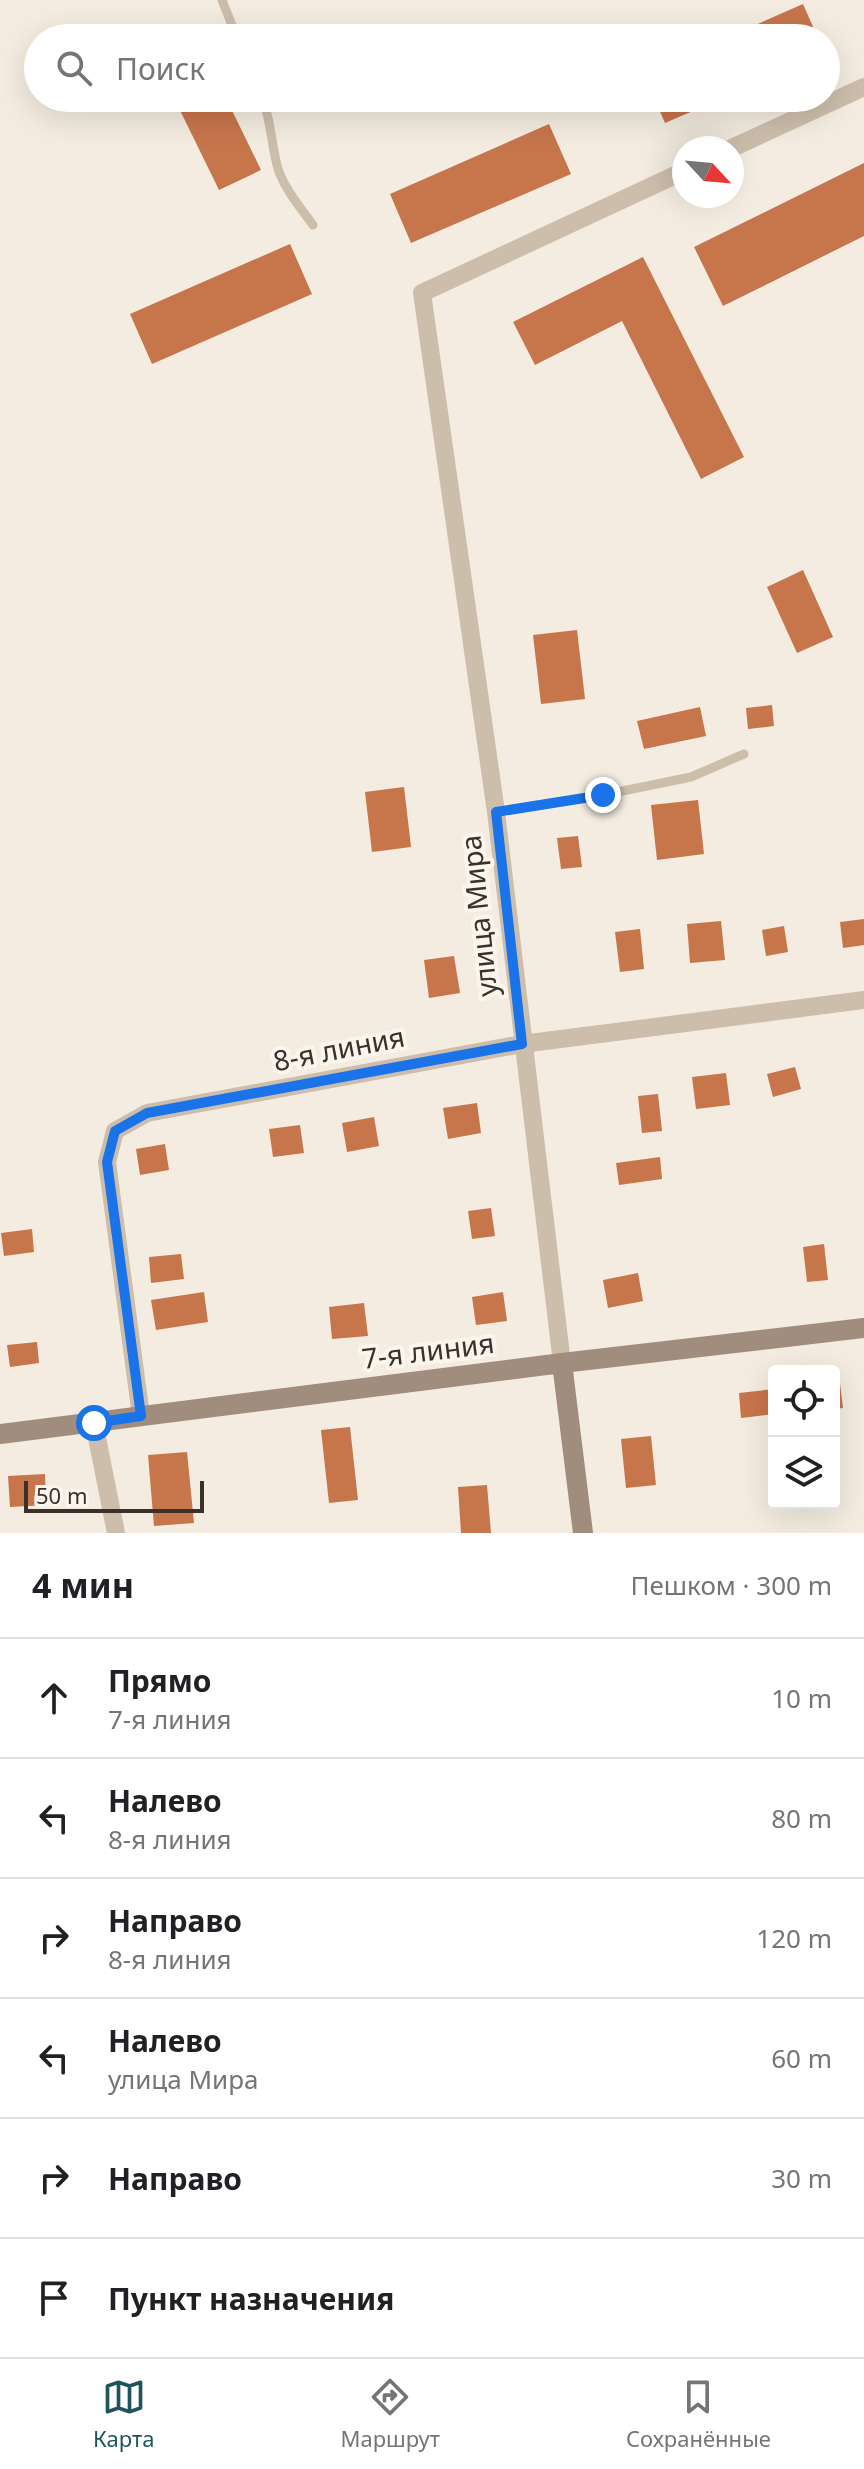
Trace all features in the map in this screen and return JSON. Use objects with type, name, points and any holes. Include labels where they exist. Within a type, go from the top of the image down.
[{"type":"main road","name":"7-я линия","points":[[0,1434],[864,1328]]},
{"type":"main road","name":"улица Мира","points":[[562,1363],[583,1533]]},
{"type":"street","points":[[840,98],[864,87]]},
{"type":"street","points":[[744,142],[810,112]]},
{"type":"street","name":"улица Мира","points":[[562,1363],[496,812],[422,293],[672,177]]},
{"type":"street","name":"8-я линия","points":[[141,1416],[107,1162],[115,1131],[147,1113],[522,1044],[864,1000]]},
{"type":"street","points":[[94,1423],[116,1533]]},
{"type":"lane","points":[[222,0],[231,24]]},
{"type":"lane","points":[[267,112],[278,169],[289,193],[313,225]]},
{"type":"lane","points":[[496,812],[691,777],[744,754]]},
{"type":"building","points":[[803,4],[812,24],[758,24]]},
{"type":"building","points":[[181,112],[233,112],[261,170],[219,190]]},
{"type":"building","points":[[660,112],[691,112],[665,123]]},
{"type":"building","points":[[549,124],[571,174],[411,243],[390,194]]},
{"type":"building","points":[[864,163],[864,236],[723,306],[694,247]]},
{"type":"building","points":[[290,244],[312,294],[152,364],[130,314]]},
{"type":"building","points":[[643,257],[744,457],[701,479],[622,321],[535,365],[513,322]]},
{"type":"building","points":[[803,570],[833,637],[797,653],[767,587]]},
{"type":"building","points":[[577,630],[585,699],[541,704],[533,635]]},
{"type":"building","points":[[772,705],[774,726],[748,729],[746,708]]},
{"type":"building","points":[[700,707],[706,736],[644,749],[637,721]]},
{"type":"building","points":[[404,787],[411,847],[372,852],[365,792]]},
{"type":"building","points":[[698,800],[704,854],[657,860],[651,805]]},
{"type":"building","points":[[578,836],[582,867],[561,869],[557,838]]},
{"type":"building","points":[[864,919],[864,945],[843,948],[840,922]]},
{"type":"building","points":[[721,921],[725,960],[690,963],[687,924]]},
{"type":"building","points":[[784,926],[788,952],[766,956],[762,930]]},
{"type":"building","points":[[640,929],[644,969],[620,972],[615,932]]},
{"type":"building","points":[[454,956],[460,993],[429,998],[424,960]]},
{"type":"building","points":[[795,1067],[801,1089],[773,1097],[767,1074]]},
{"type":"building","points":[[726,1073],[730,1105],[696,1109],[692,1077]]},
{"type":"building","points":[[658,1094],[662,1131],[642,1133],[638,1096]]},
{"type":"building","points":[[477,1103],[481,1133],[448,1139],[443,1108]]},
{"type":"building","points":[[374,1117],[379,1146],[347,1152],[342,1123]]},
{"type":"building","points":[[300,1125],[304,1153],[273,1157],[269,1129]]},
{"type":"building","points":[[165,1144],[169,1170],[140,1175],[136,1149]]},
{"type":"building","points":[[660,1157],[662,1179],[619,1185],[616,1163]]},
{"type":"building","points":[[491,1208],[495,1236],[472,1239],[468,1211]]},
{"type":"building","points":[[32,1229],[34,1252],[4,1256],[1,1233]]},
{"type":"building","points":[[824,1244],[828,1280],[807,1282],[803,1247]]},
{"type":"building","points":[[181,1254],[184,1279],[151,1283],[149,1257]]},
{"type":"building","points":[[638,1273],[643,1301],[608,1308],[603,1280]]},
{"type":"building","points":[[204,1292],[208,1322],[156,1330],[151,1300]]},
{"type":"building","points":[[503,1292],[507,1321],[476,1325],[472,1297]]},
{"type":"building","points":[[364,1303],[368,1336],[332,1339],[329,1307]]},
{"type":"building","points":[[37,1342],[39,1363],[10,1367],[7,1345]]},
{"type":"building","points":[[768,1390],[768,1415],[741,1418],[739,1393]]},
{"type":"building","points":[[350,1427],[358,1500],[329,1503],[321,1430]]},
{"type":"building","points":[[651,1436],[656,1485],[626,1488],[621,1439]]},
{"type":"building","points":[[187,1452],[194,1523],[154,1526],[148,1455]]},
{"type":"building","points":[[45,1474],[46,1505],[10,1507],[8,1476]]},
{"type":"building","points":[[487,1485],[491,1533],[461,1533],[458,1487]]},
{"type":"route","points":[[94,1423],[141,1416],[107,1162],[115,1131],[147,1113],[522,1044],[496,812],[603,795]]}]
